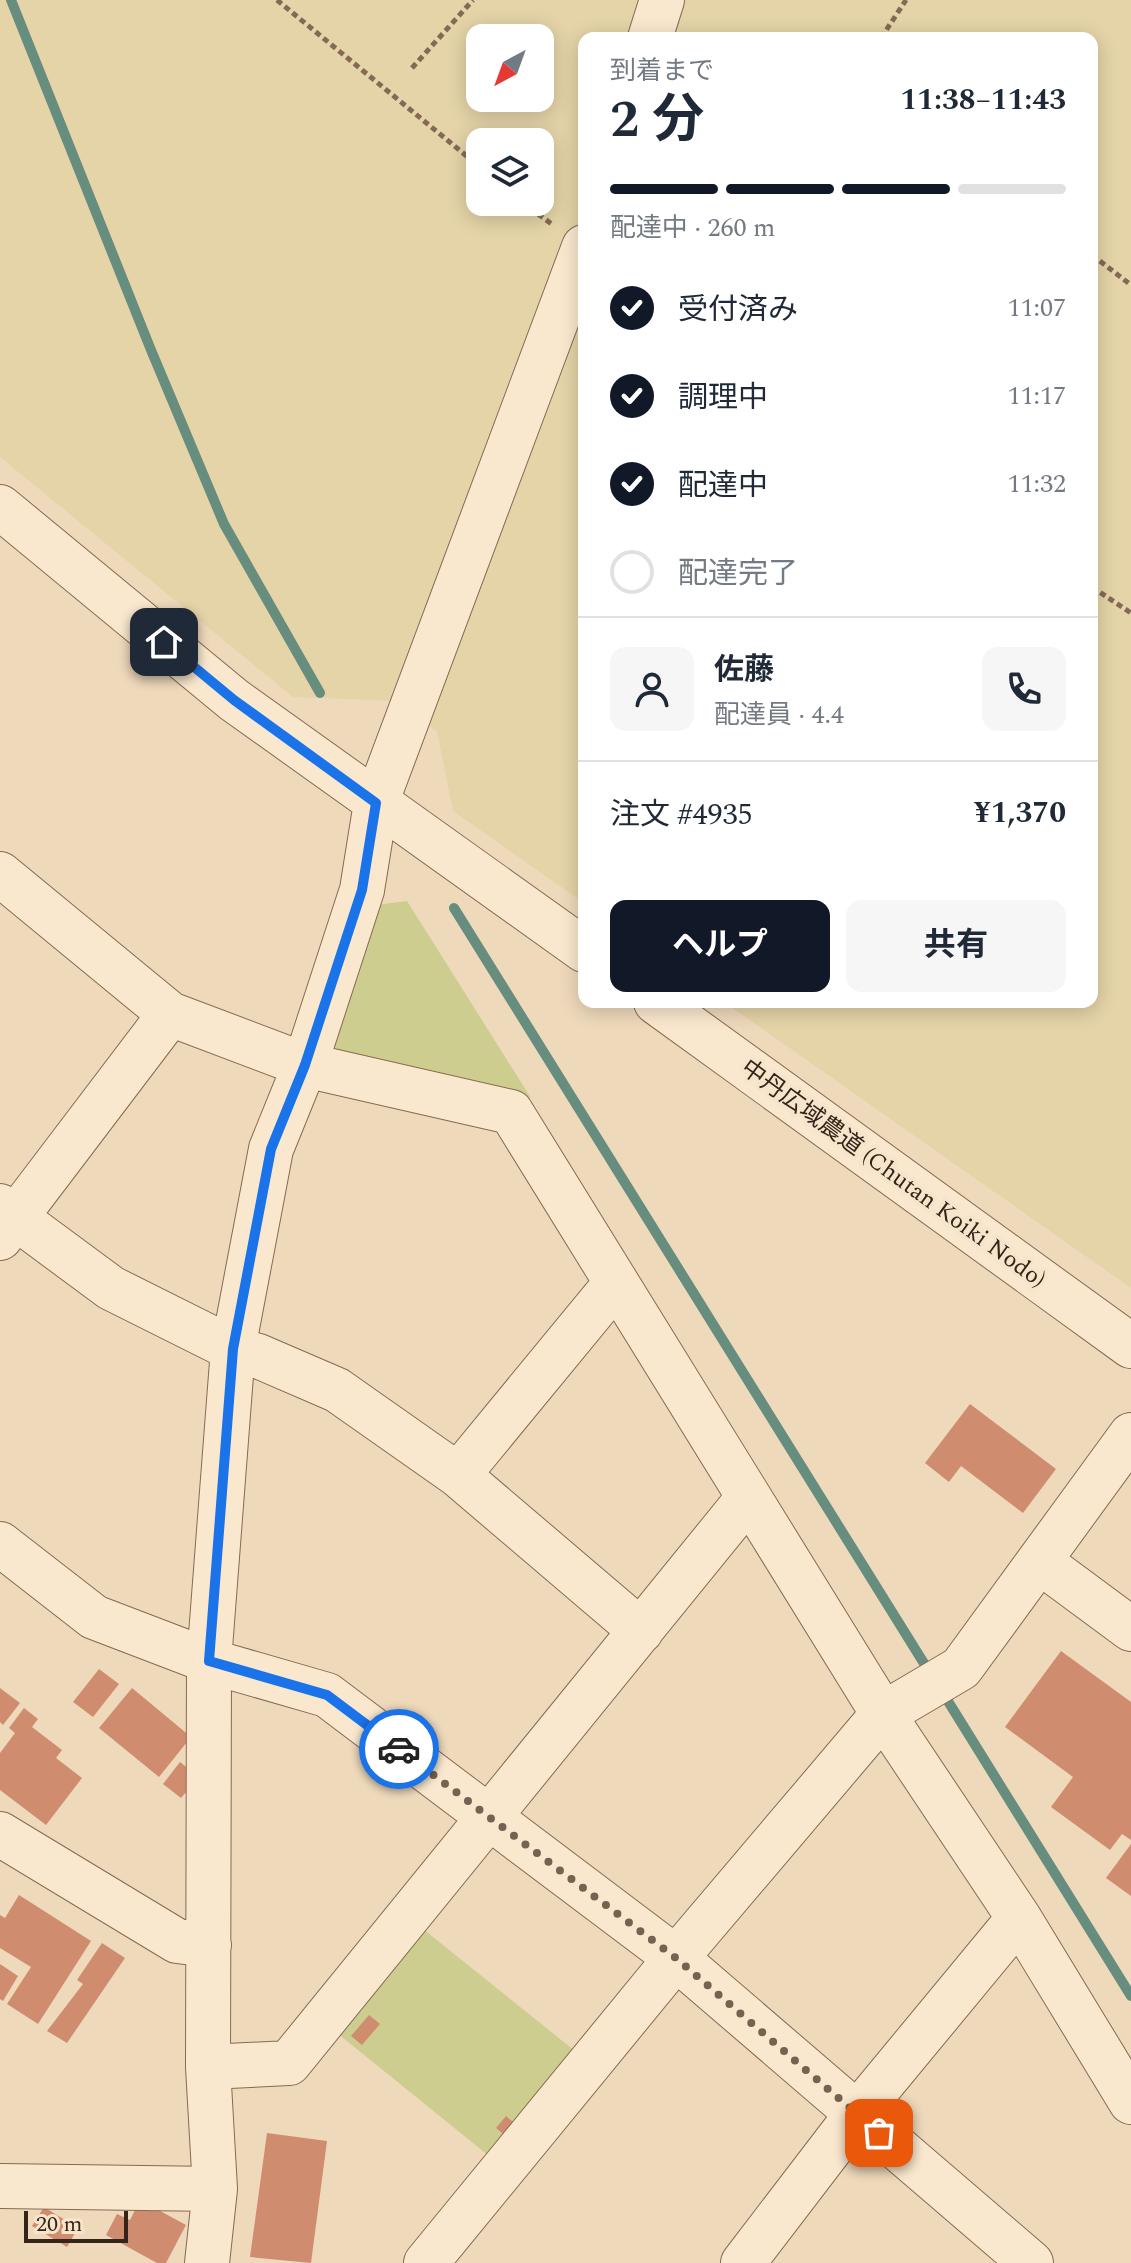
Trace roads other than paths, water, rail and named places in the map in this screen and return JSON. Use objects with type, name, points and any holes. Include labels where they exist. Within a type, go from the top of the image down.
[{"type":"street","points":[[652,32],[662,0]]},
{"type":"street","points":[[207,2263],[215,2189],[208,2067],[209,1661],[233,1349],[271,1149],[305,1065],[362,890],[376,803],[578,263]]},
{"type":"street","points":[[0,507],[234,700],[578,946]]},
{"type":"street","points":[[0,874],[170,1014],[305,1065],[511,1112],[749,1497],[892,1709],[1131,2102]]},
{"type":"street","name":"中丹広域農道 (Chutan Koiki Nodo)","points":[[664,1008],[1131,1346]]},
{"type":"street","points":[[170,1014],[5,1221],[111,1288],[233,1349],[258,1356],[337,1390],[458,1475],[641,1631]]},
{"type":"street","points":[[458,1475],[616,1283]]},
{"type":"street","points":[[426,2263],[676,1958],[892,1709],[961,1668],[1131,1435]]},
{"type":"street","points":[[208,2067],[289,2063],[749,1497]]},
{"type":"street","points":[[0,1544],[94,1617],[209,1661],[327,1695],[676,1958],[1031,2263]]},
{"type":"street","points":[[1039,1561],[1131,1629]]},
{"type":"street","points":[[0,1834],[177,1941],[209,1945]]},
{"type":"street","points":[[743,2263],[857,2114],[1019,1918]]},
{"type":"street","points":[[3,2191],[215,2189]]},
{"type":"waterway","points":[[11,0],[224,524],[320,693]]},
{"type":"waterway","points":[[454,908],[930,1673]]},
{"type":"waterway","points":[[941,1690],[1131,1996]]}]
